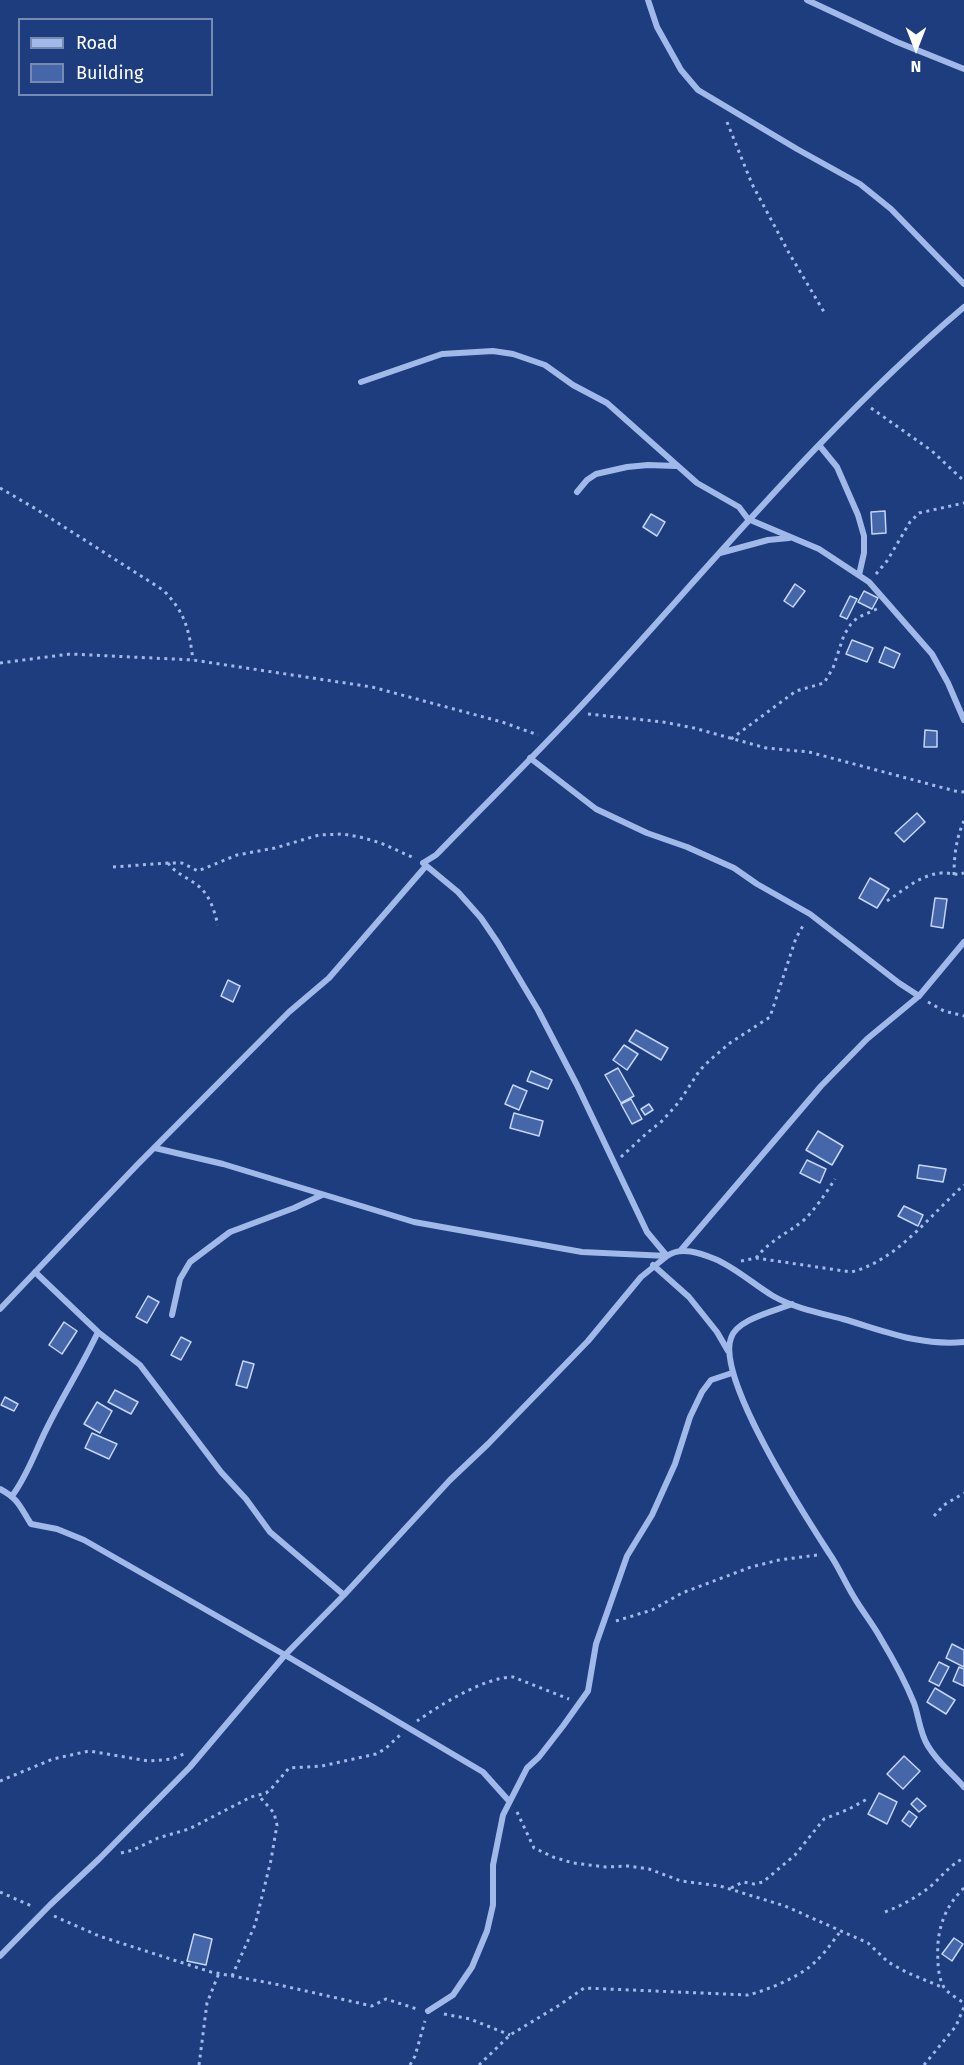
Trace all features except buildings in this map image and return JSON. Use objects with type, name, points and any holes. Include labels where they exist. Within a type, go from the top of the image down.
[{"type":"street","points":[[648,0],[657,27],[681,70],[698,90],[860,184],[891,209],[964,284]]},
{"type":"street","points":[[807,0],[897,42],[964,69]]},
{"type":"street","points":[[0,1309],[138,1164],[289,1012],[329,978],[425,865],[549,739],[748,519],[819,445],[927,338],[964,307]]},
{"type":"street","points":[[361,382],[442,354],[493,351],[513,354],[545,365],[573,385],[607,403],[677,466],[711,493],[739,507],[748,519],[819,549],[869,582],[932,654],[964,720]]},
{"type":"street","points":[[819,445],[837,467],[858,515],[864,536],[864,553],[859,575]]},
{"type":"street","points":[[577,492],[587,480],[596,474],[648,465],[677,466]]},
{"type":"street","points":[[719,553],[768,540],[793,538]]},
{"type":"street","points":[[530,758],[596,809],[647,833],[687,847],[734,868],[810,914],[919,996]]},
{"type":"street","points":[[425,865],[458,892],[481,918],[498,943],[538,1010],[577,1085],[647,1232],[667,1256]]},
{"type":"street","points":[[681,1250],[821,1086],[867,1039],[919,996],[964,942]]},
{"type":"street","points":[[155,1148],[223,1164],[414,1222],[582,1252],[667,1256]]},
{"type":"street","points":[[172,1315],[180,1279],[190,1262],[197,1256],[230,1232],[322,1195]]},
{"type":"street","points":[[0,1956],[190,1767],[285,1655],[450,1480],[588,1341],[641,1277],[672,1252],[681,1250],[716,1259],[775,1297],[898,1337],[931,1342],[964,1342]]},
{"type":"street","points":[[653,1266],[689,1297],[717,1332],[728,1351],[732,1373],[752,1420],[813,1529],[903,1677],[927,1744],[948,1773],[964,1787]]},
{"type":"street","points":[[35,1272],[98,1332],[140,1365],[221,1473],[246,1499],[270,1532],[344,1595]]},
{"type":"street","points":[[728,1351],[736,1329],[746,1322],[792,1304]]},
{"type":"street","points":[[12,1496],[22,1483],[49,1424],[98,1332]]},
{"type":"street","points":[[428,2011],[453,1995],[472,1966],[487,1931],[493,1905],[495,1856],[503,1815],[509,1801],[527,1768],[539,1757],[590,1685],[596,1644],[627,1556],[652,1515],[675,1464],[690,1417],[702,1392],[711,1380],[732,1373]]},
{"type":"street","points":[[0,1489],[12,1496],[23,1509],[31,1524],[57,1529],[84,1540],[285,1655],[488,1775],[509,1801]]},
{"type":"path","points":[[720,103],[752,184],[824,312]]},
{"type":"path","points":[[862,401],[932,451],[964,481]]},
{"type":"path","points":[[0,488],[118,560],[162,590],[176,603],[186,621],[193,660]]},
{"type":"path","points":[[869,582],[887,561],[910,522],[919,513],[964,503]]},
{"type":"path","points":[[731,739],[796,692],[824,683],[833,669],[844,635],[851,624],[857,618],[878,610],[885,600]]},
{"type":"path","points":[[0,663],[70,654],[193,660],[372,687],[502,722],[549,739]]},
{"type":"path","points":[[574,712],[663,722],[694,728],[766,748],[809,752],[964,792]]},
{"type":"path","points":[[954,876],[954,860],[964,821]]},
{"type":"path","points":[[113,867],[168,862],[182,863],[198,871],[237,855],[276,848],[319,835],[343,834],[381,843],[410,855],[425,865]]},
{"type":"path","points":[[168,862],[172,870],[205,892],[215,912],[218,925]]},
{"type":"path","points":[[887,901],[918,879],[928,875],[944,872],[954,876],[964,873]]},
{"type":"path","points":[[614,1164],[662,1121],[710,1060],[730,1043],[770,1017],[796,938],[810,914]]},
{"type":"path","points":[[919,996],[944,1011],[964,1016]]},
{"type":"path","points":[[756,1258],[772,1240],[804,1219],[826,1194],[835,1179]]},
{"type":"path","points":[[723,1264],[756,1258],[851,1272],[864,1269],[882,1260],[896,1249],[964,1185]]},
{"type":"path","points":[[934,1516],[944,1505],[964,1493]]},
{"type":"path","points":[[603,1625],[652,1610],[682,1593],[750,1568],[779,1560],[830,1554]]},
{"type":"path","points":[[99,1859],[133,1850],[158,1838],[189,1829],[271,1789],[289,1768],[322,1766],[376,1754],[408,1728],[458,1696],[492,1681],[513,1677],[579,1703]]},
{"type":"path","points":[[0,1781],[53,1759],[90,1751],[149,1761],[172,1759],[210,1743]]},
{"type":"path","points":[[232,1976],[255,1925],[277,1825],[274,1813],[259,1795]]},
{"type":"path","points":[[729,1889],[743,1882],[754,1884],[763,1882],[795,1855],[824,1819],[869,1798]]},
{"type":"path","points":[[509,1801],[520,1816],[534,1848],[553,1857],[573,1863],[649,1869],[681,1881],[729,1889],[785,1906],[868,1943],[888,1962],[944,1988],[964,2005],[956,2026],[924,2065]]},
{"type":"path","points":[[885,1912],[910,1900],[930,1886],[948,1868],[964,1858]]},
{"type":"path","points":[[944,1988],[938,1970],[937,1936],[950,1904],[964,1888]]},
{"type":"path","points":[[0,1892],[99,1936],[219,1973],[372,2006],[386,1999],[428,2011],[470,2019],[510,2035]]},
{"type":"path","points":[[479,2065],[510,2035],[584,1988],[748,1995],[760,1992],[794,1976],[815,1963],[840,1932]]},
{"type":"path","points":[[199,2065],[207,2003],[219,1973]]},
{"type":"path","points":[[411,2065],[428,2011]]}]
